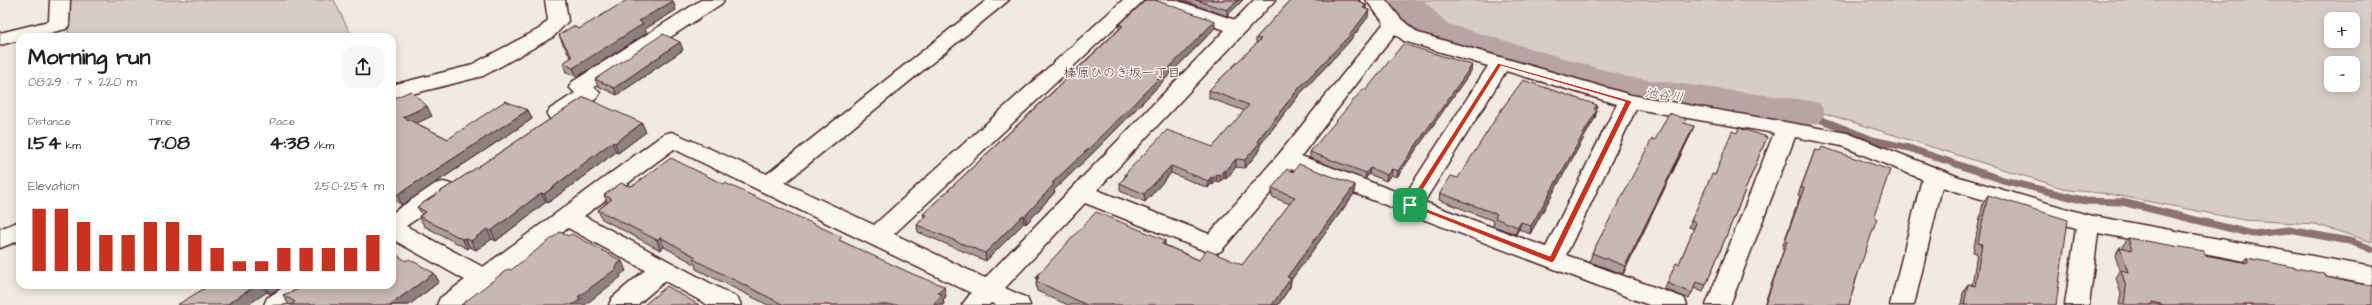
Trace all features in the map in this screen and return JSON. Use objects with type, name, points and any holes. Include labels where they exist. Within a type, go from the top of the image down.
[{"type":"street","points":[[25,33],[59,25],[60,0]]},
{"type":"street","points":[[396,91],[476,71],[546,33],[558,21],[555,0]]},
{"type":"street","points":[[544,123],[590,93],[579,87],[714,0]]},
{"type":"street","points":[[769,184],[999,0]]},
{"type":"street","points":[[876,237],[1134,0]]},
{"type":"street","points":[[1156,0],[1238,28]]},
{"type":"street","points":[[981,298],[1265,0]]},
{"type":"street","points":[[1376,0],[1394,23],[1411,37],[1629,101],[1788,128],[1847,140],[1934,175],[2088,223],[2372,276]]},
{"type":"street","points":[[1082,193],[1213,245],[1287,160],[1394,23]]},
{"type":"street","points":[[0,39],[16,35]]},
{"type":"street","points":[[1410,205],[1500,64]]},
{"type":"street","points":[[1552,260],[1629,101]]},
{"type":"street","points":[[1718,305],[1788,128]]},
{"type":"street","points":[[449,305],[672,139],[769,184],[876,237],[981,298],[1018,305]]},
{"type":"street","points":[[1287,160],[1675,305]]},
{"type":"street","points":[[1902,305],[1934,175]]},
{"type":"street","points":[[396,221],[458,180]]},
{"type":"street","points":[[567,218],[729,305]]},
{"type":"street","points":[[2077,305],[2088,223]]},
{"type":"street","points":[[0,240],[16,231]]},
{"type":"street","points":[[396,231],[484,279]]},
{"type":"street","points":[[621,305],[663,270]]},
{"type":"street","points":[[276,305],[299,289]]},
{"type":"shaded area","points":[[70,0],[334,0],[350,33],[68,33]]},
{"type":"shaded area","points":[[1405,0],[2372,0],[2372,242],[2315,224],[2244,220],[2110,194],[2069,190],[1795,104],[1623,83],[1439,25],[1415,10]]},
{"type":"building","points":[[627,0],[673,1],[639,21],[643,24],[573,68],[563,63],[572,57],[559,35],[573,26],[579,29]]},
{"type":"building","points":[[1146,0],[1155,0],[1215,21],[1101,137],[1052,183],[1054,184],[1025,216],[1023,215],[985,253],[917,225],[926,215],[923,214],[1123,26],[1119,25]]},
{"type":"building","points":[[1196,0],[1238,0],[1227,10]]},
{"type":"building","points":[[1291,0],[1359,0],[1358,1],[1366,4],[1363,8],[1369,10],[1349,36],[1299,88],[1257,141],[1260,142],[1245,160],[1236,159],[1226,171],[1224,170],[1220,175],[1217,174],[1213,178],[1211,177],[1208,181],[1171,166],[1144,194],[1120,183],[1127,175],[1125,174],[1167,130],[1213,147],[1249,105],[1209,90],[1261,39],[1256,38]]},
{"type":"building","points":[[663,34],[680,42],[614,88],[595,79]]},
{"type":"building","points":[[1403,44],[1472,65],[1398,171],[1392,169],[1387,175],[1370,168],[1366,173],[1310,152],[1363,89],[1366,90]]},
{"type":"building","points":[[1523,80],[1597,105],[1594,109],[1597,110],[1531,226],[1521,222],[1518,227],[1495,218],[1497,214],[1440,193],[1451,176],[1458,178],[1501,110]]},
{"type":"building","points":[[411,91],[427,106],[403,117],[448,139],[505,101],[528,110],[397,195],[396,97]]},
{"type":"building","points":[[584,97],[642,123],[615,143],[612,142],[544,194],[541,193],[491,231],[487,229],[471,241],[465,238],[462,239],[419,216],[426,212],[417,207]]},
{"type":"building","points":[[1669,113],[1686,119],[1684,123],[1694,126],[1625,266],[1592,253],[1652,139],[1655,140]]},
{"type":"building","points":[[1739,128],[1767,137],[1706,285],[1696,282],[1692,293],[1667,283],[1676,263],[1679,264],[1696,223],[1691,221],[1712,174],[1715,175],[1732,131],[1737,133]]},
{"type":"building","points":[[1822,147],[1890,170],[1874,216],[1877,218],[1856,279],[1849,305],[1765,305],[1787,241],[1785,241],[1804,188],[1801,188],[1815,150],[1820,151]]},
{"type":"building","points":[[671,158],[723,184],[725,183],[842,237],[839,240],[915,275],[944,286],[938,293],[942,294],[933,305],[784,305],[693,259],[696,257],[660,237],[657,240],[598,210],[612,199],[604,195],[621,183],[629,186],[634,185]]},
{"type":"building","points":[[1299,164],[1355,185],[1287,277],[1291,278],[1272,305],[1087,305],[1036,281],[1039,278],[1036,277],[1096,212],[1165,240],[1162,244],[1199,260],[1207,250],[1242,265],[1295,197],[1272,188],[1287,169],[1293,172]]},
{"type":"building","points":[[1988,195],[2068,220],[2056,305],[1964,305],[1968,284],[1975,286],[1982,244],[1978,243]]},
{"type":"building","points":[[560,232],[568,236],[572,234],[622,261],[615,266],[617,268],[578,297],[581,299],[572,305],[461,305],[508,269],[511,270]]},
{"type":"building","points":[[2128,238],[2204,251],[2205,255],[2248,263],[2247,258],[2269,262],[2325,274],[2326,277],[2372,286],[2372,305],[2164,305],[2152,302],[2151,305],[2124,305],[2126,287],[2121,270],[2128,272],[2120,247],[2132,250]]},
{"type":"building","points":[[396,255],[406,261],[409,259],[434,273],[390,305],[291,305],[295,302],[283,295],[298,289],[396,289]]},
{"type":"building","points":[[667,286],[699,305],[644,305]]},
{"type":"building","points":[[203,289],[251,289],[226,305],[177,305]]},
{"type":"waterway","name":"池谷川","points":[[1401,0],[1434,32],[1625,90],[1804,113]]},
{"type":"waterway","points":[[1804,113],[1873,140],[1909,148],[2003,180],[2086,201],[2122,202],[2253,234],[2289,230],[2349,241],[2372,249]]},
{"type":"district","name":"榛原ひのき坂一丁目","points":[[1122,73]]},
{"type":"route","points":[[1500,64],[1629,101],[1552,260],[1410,205],[1500,64]]}]
